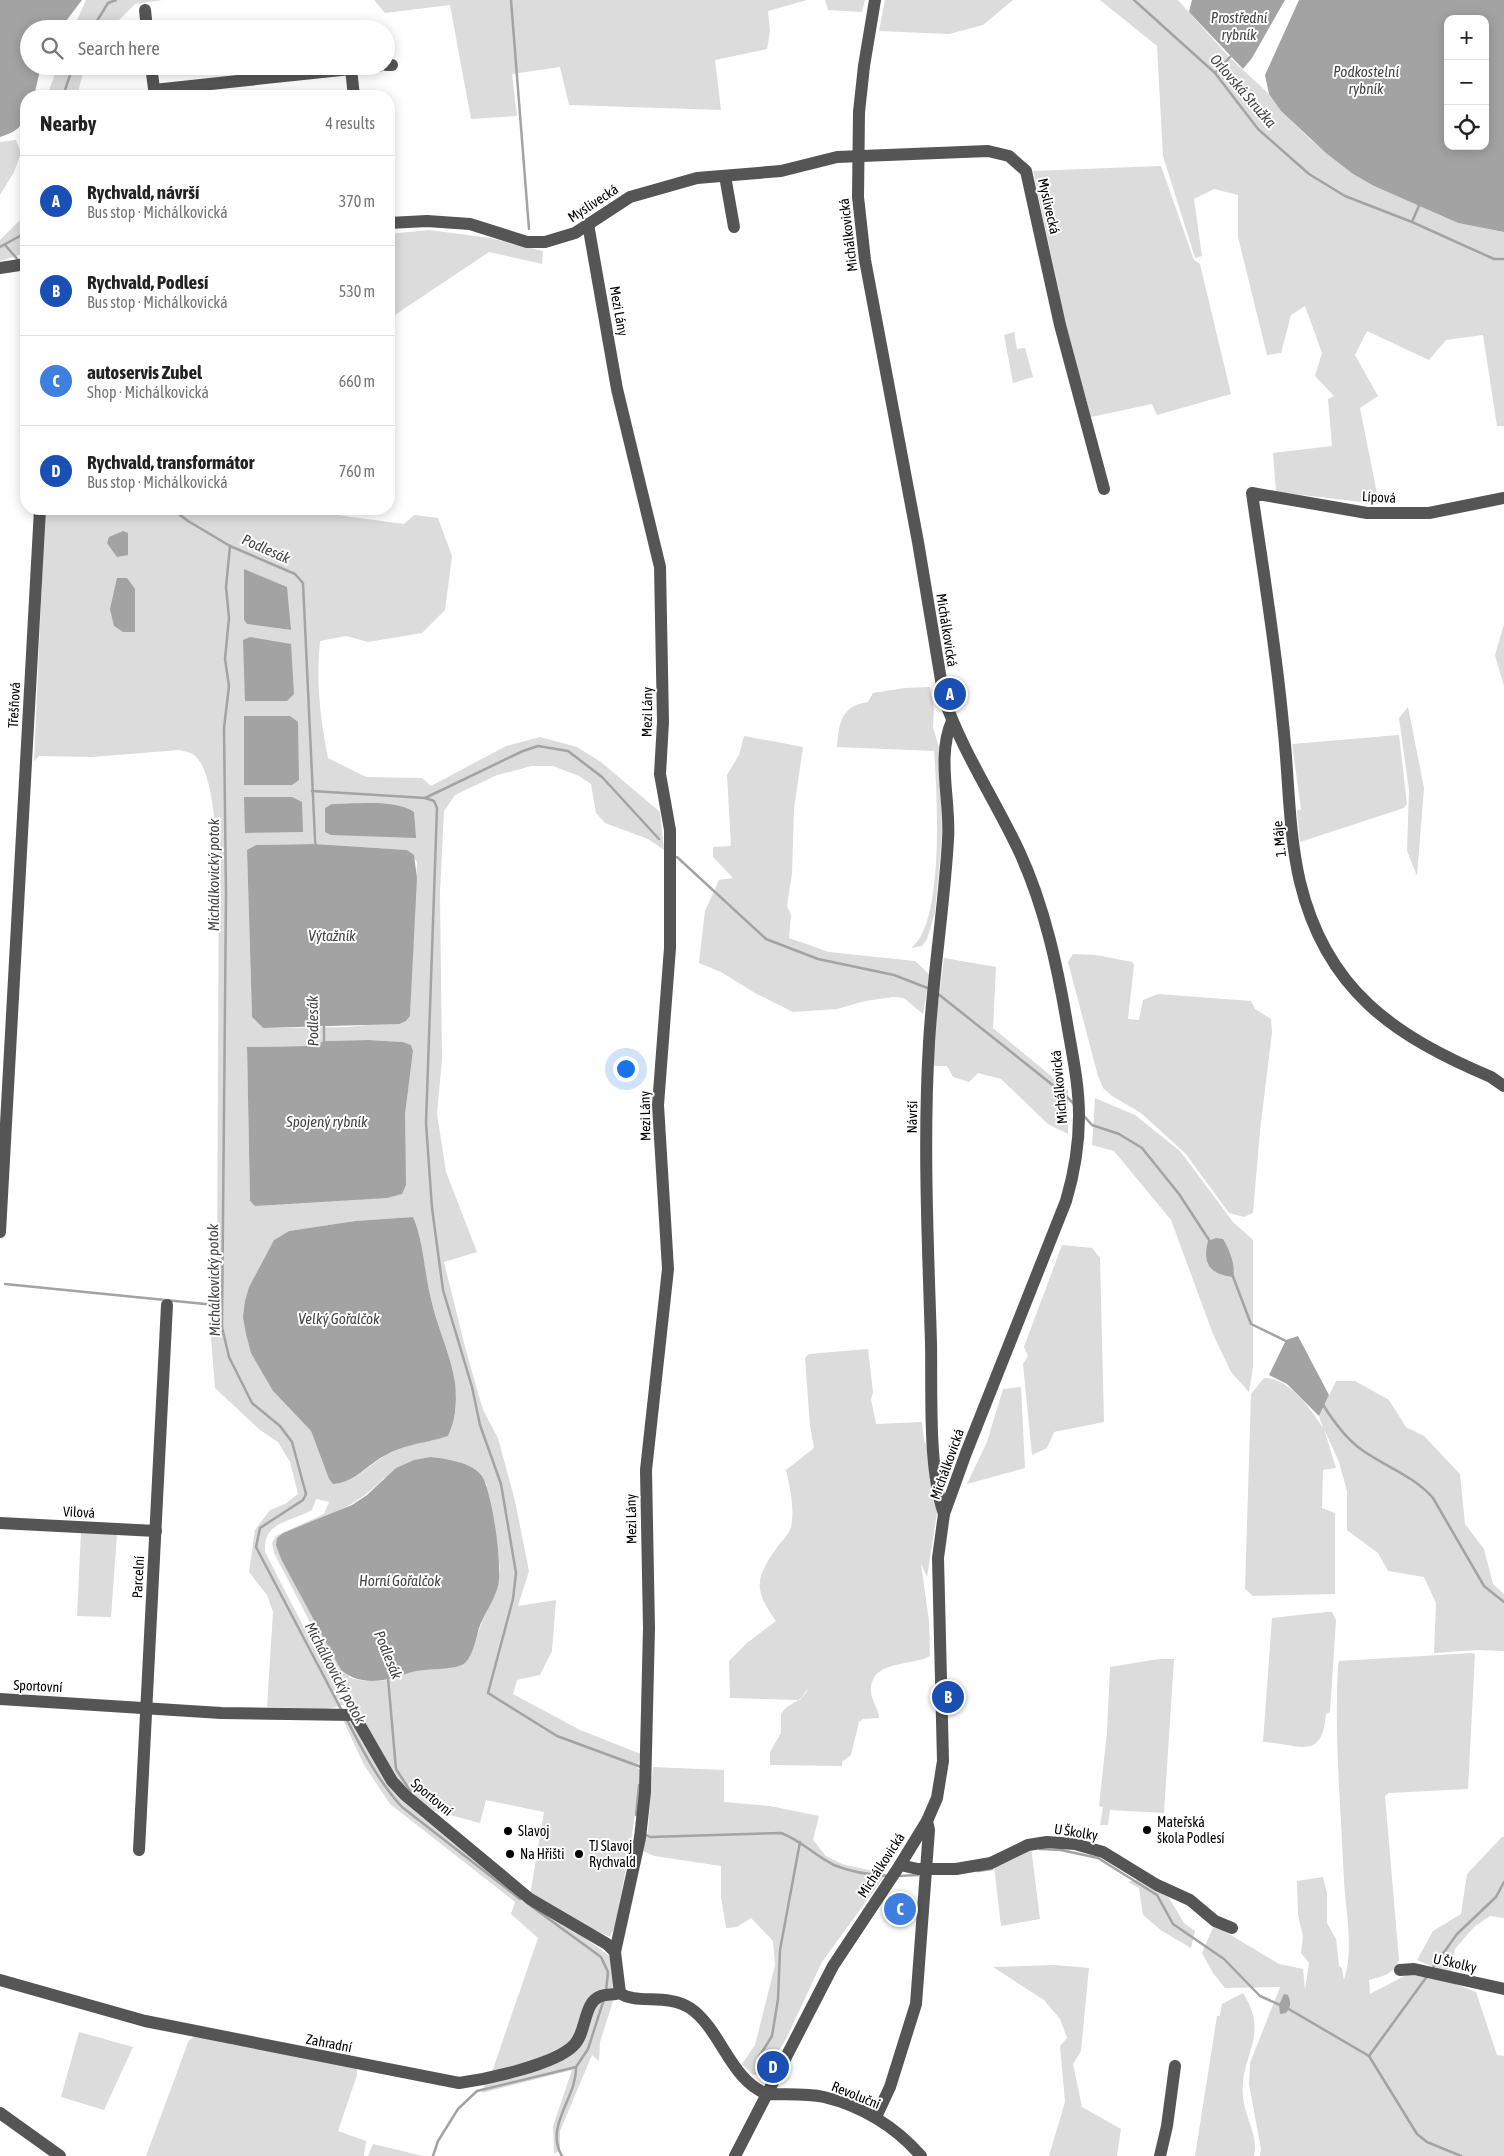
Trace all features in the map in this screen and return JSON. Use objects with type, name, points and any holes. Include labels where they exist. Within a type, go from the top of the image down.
[{"type":"street","name":"Michálkovická","points":[[735,2156],[833,1966],[927,1821],[940,1786],[943,1761],[938,1558],[944,1514],[966,1453],[1066,1202],[1076,1161],[1079,1116],[1075,1072],[1064,1004],[1050,940],[1034,888],[1011,835],[952,721],[940,682],[918,542],[865,260],[858,197],[857,157],[864,66],[876,0]]},
{"type":"street","points":[[145,10],[146,20]]},
{"type":"street","points":[[152,75],[154,90]]},
{"type":"street","points":[[179,90],[302,75]]},
{"type":"street","points":[[352,75],[353,90]]},
{"type":"street","name":"Myslivecká","points":[[395,224],[427,221],[470,224],[527,242],[545,242],[575,233],[630,197],[697,178],[782,171],[837,157],[988,151],[1009,156],[1026,171],[1060,326],[1104,488]]},
{"type":"street","points":[[725,176],[734,227]]},
{"type":"street","name":"Mezi Lány","points":[[588,224],[617,389],[660,567],[663,722],[660,774],[670,830],[670,948],[658,1105],[668,1269],[646,1470],[649,1628],[645,1792],[640,1838],[615,1952]]},
{"type":"street","points":[[4,267],[20,265]]},
{"type":"street","name":"Lípová","points":[[1252,493],[1367,513],[1429,514],[1504,498]]},
{"type":"street","name":"1. Máje","points":[[1252,493],[1279,677],[1293,840],[1300,880],[1310,918],[1324,950],[1350,985],[1381,1016],[1407,1036],[1491,1077],[1504,1086]]},
{"type":"street","name":"Třešňová","points":[[0,1232],[40,515]]},
{"type":"street","name":"Návrší","points":[[944,1514],[939,1499],[933,1423],[927,1139],[929,1042],[949,822],[946,735],[952,721]]},
{"type":"street","name":"Parcelní","points":[[139,1850],[167,1305]]},
{"type":"street","name":"Vilová","points":[[0,1523],[156,1531]]},
{"type":"street","name":"Sportovní","points":[[0,1699],[220,1713],[354,1715],[392,1781],[405,1795],[530,1899],[607,1944],[615,1952]]},
{"type":"street","points":[[876,2117],[890,2087],[916,2004],[929,1830],[927,1821]]},
{"type":"street","name":"U Školky","points":[[900,1865],[918,1869],[956,1869],[991,1863],[1028,1845],[1047,1842],[1075,1844],[1103,1852],[1157,1885],[1190,1900],[1215,1921],[1232,1928]]},
{"type":"street","points":[[615,1952],[612,1995],[673,2000],[692,2010],[702,2019],[738,2070],[759,2091],[767,2094]]},
{"type":"street","name":"U Školky","points":[[1400,1970],[1414,1969],[1504,1989]]},
{"type":"street","name":"Zahradní","points":[[0,1980],[145,2021],[459,2083],[492,2077],[556,2058],[576,2044],[591,2004],[612,1995]]},
{"type":"street","points":[[1160,2156],[1167,2126],[1175,2066]]},
{"type":"street","name":"Revoluční","points":[[767,2094],[824,2097],[876,2117],[921,2156]]},
{"type":"street","points":[[0,2113],[60,2156]]},
{"type":"shaded area","points":[[86,0],[163,0],[135,4],[119,20],[77,20]]},
{"type":"shaded area","points":[[374,0],[807,0],[768,11],[770,31],[767,49],[715,60],[721,110],[569,105],[560,67],[512,74],[517,116],[471,119],[450,5],[385,13]]},
{"type":"shaded area","points":[[825,0],[865,0],[862,12],[828,10]]},
{"type":"shaded area","points":[[885,0],[1013,0],[983,25],[949,34],[879,31]]},
{"type":"shaded area","points":[[1100,0],[1178,0],[1230,58],[1269,94],[1281,111],[1311,140],[1353,174],[1374,186],[1458,223],[1504,232],[1504,426],[1497,426],[1483,335],[1446,340],[1429,360],[1367,331],[1355,355],[1378,396],[1360,408],[1379,504],[1276,492],[1273,453],[1332,446],[1328,399],[1334,396],[1315,376],[1322,353],[1305,306],[1291,315],[1281,353],[1267,355],[1238,237],[1238,195],[1214,189],[1194,199],[1202,256],[1195,258],[1163,156],[1157,46]]},
{"type":"shaded area","points":[[55,75],[83,75],[79,90],[49,90]]},
{"type":"shaded area","points":[[16,140],[20,156],[14,172],[0,195],[0,142]]},
{"type":"shaded area","points":[[1161,166],[1194,260],[1200,264],[1231,394],[1157,415],[1152,404],[1091,417],[1058,298],[1059,291],[1033,171]]},
{"type":"shaded area","points":[[20,220],[20,255],[0,261],[0,240]]},
{"type":"shaded area","points":[[429,230],[490,238],[543,251],[542,264],[489,252],[395,315],[395,233]]},
{"type":"shaded area","points":[[1014,332],[1017,349],[1025,348],[1033,377],[1013,383],[1004,335]]},
{"type":"shaded area","points":[[45,515],[337,515],[404,524],[414,515],[438,518],[452,556],[445,610],[422,633],[368,642],[346,636],[320,641],[318,672],[323,728],[328,758],[366,777],[422,778],[431,786],[506,746],[540,737],[577,747],[601,762],[660,812],[664,850],[648,839],[605,823],[596,813],[591,784],[579,776],[553,766],[532,766],[497,775],[455,795],[444,811],[440,893],[442,1059],[437,1114],[446,1172],[477,1252],[444,1262],[483,1410],[498,1438],[515,1501],[529,1571],[518,1606],[556,1600],[552,1651],[540,1675],[517,1680],[513,1694],[580,1730],[641,1754],[637,1768],[641,1770],[631,1841],[615,1926],[610,1937],[563,1916],[530,1895],[544,1812],[486,1800],[480,1823],[435,1811],[405,1791],[391,1772],[341,1682],[274,1553],[272,1543],[276,1536],[324,1514],[329,1502],[316,1499],[312,1510],[279,1524],[268,1534],[265,1552],[344,1705],[327,1709],[267,1707],[273,1612],[267,1595],[249,1572],[255,1530],[270,1510],[285,1504],[298,1494],[290,1462],[278,1442],[260,1430],[215,1388],[211,1338],[217,1276],[219,855],[218,861],[213,806],[207,777],[195,756],[189,752],[179,750],[92,757],[39,756],[34,761]],"holes":[[[244,569],[291,630],[247,624],[244,620]],[[315,844],[407,850],[417,862],[410,1015],[406,1021],[348,1027],[263,1028],[252,1017],[247,850],[256,845]],[[368,1040],[403,1042],[411,1045],[413,1051],[405,1115],[404,1149],[285,1203],[255,1206],[250,1201],[247,1047],[307,1046],[326,1041]],[[413,1217],[432,1304],[452,1370],[456,1403],[454,1420],[448,1436],[395,1450],[357,1476],[333,1484],[329,1479],[311,1431],[273,1391],[249,1287],[274,1240],[289,1231],[355,1221]],[[384,1478],[486,1483],[500,1568],[498,1585],[470,1655],[453,1668],[420,1669],[389,1680],[365,1681],[350,1678],[281,1559],[277,1544],[278,1539],[283,1533],[337,1512],[373,1489]]]},
{"type":"shaded area","points":[[1504,624],[1504,686],[1495,655]]},
{"type":"shaded area","points":[[930,687],[934,709],[933,727],[940,751],[942,836],[935,912],[927,939],[922,946],[911,948],[922,934],[929,913],[934,885],[937,824],[934,751],[837,747],[843,717],[852,707],[868,702],[873,693],[905,688]]},
{"type":"shaded area","points":[[1408,707],[1424,788],[1417,876],[1407,851],[1409,790],[1399,718]]},
{"type":"shaded area","points":[[1399,735],[1407,804],[1404,808],[1300,842],[1297,811],[1301,809],[1292,744]]},
{"type":"shaded area","points":[[744,736],[803,747],[794,809],[792,873],[787,906],[791,915],[789,938],[829,952],[915,961],[930,975],[923,1014],[904,998],[893,997],[865,1001],[837,1009],[793,1012],[755,993],[721,972],[699,963],[705,911],[719,880],[733,878],[713,857],[713,847],[731,846],[727,775],[739,755]]},
{"type":"shaded area","points":[[1073,954],[1096,955],[1132,962],[1134,965],[1128,1019],[1139,1020],[1143,1000],[1158,994],[1251,1001],[1255,1009],[1271,1019],[1272,1032],[1260,1131],[1253,1213],[1244,1217],[1229,1213],[1186,1154],[1141,1113],[1112,1096],[1103,1088],[1098,1076],[1068,962]]},
{"type":"shaded area","points":[[944,958],[996,967],[993,1028],[1068,1090],[1068,1134],[1048,1124],[1001,1079],[978,1073],[969,1082],[953,1077],[947,1066],[934,1066],[933,1043]]},
{"type":"shaded area","points":[[1095,1098],[1135,1115],[1180,1151],[1233,1222],[1253,1240],[1253,1367],[1249,1392],[1231,1372],[1213,1334],[1171,1220],[1114,1151],[1092,1145]]},
{"type":"shaded area","points":[[1062,1245],[1092,1248],[1100,1258],[1104,1422],[1054,1432],[1047,1448],[1032,1455],[1023,1364],[1028,1356],[1024,1347]]},
{"type":"shaded area","points":[[868,1349],[873,1392],[871,1399],[876,1424],[922,1422],[924,1441],[931,1453],[937,1513],[927,1577],[921,1564],[929,1621],[930,1656],[893,1666],[878,1674],[873,1681],[871,1691],[879,1718],[863,1719],[859,1722],[851,1755],[842,1762],[842,1766],[770,1765],[770,1752],[781,1733],[781,1714],[798,1700],[730,1698],[729,1661],[747,1643],[776,1621],[763,1600],[760,1584],[761,1575],[770,1557],[791,1527],[792,1506],[786,1470],[814,1448],[810,1426],[805,1358],[809,1354]]},
{"type":"shaded area","points":[[1264,1378],[1273,1379],[1290,1389],[1305,1403],[1323,1428],[1319,1416],[1336,1381],[1355,1381],[1389,1400],[1406,1427],[1424,1436],[1460,1474],[1465,1524],[1484,1549],[1493,1584],[1504,1594],[1504,1651],[1478,1650],[1434,1653],[1436,1603],[1424,1577],[1388,1571],[1378,1553],[1347,1530],[1347,1491],[1339,1462],[1324,1429],[1336,1468],[1323,1470],[1322,1508],[1335,1513],[1335,1594],[1253,1596],[1245,1589],[1251,1394]]},
{"type":"shaded area","points":[[1021,1387],[1025,1468],[967,1484],[987,1442],[1003,1389]]},
{"type":"shaded area","points":[[81,1533],[117,1534],[111,1617],[77,1616]]},
{"type":"shaded area","points":[[1332,1612],[1336,1620],[1330,1712],[1326,1714],[1324,1729],[1314,1745],[1306,1747],[1263,1742],[1272,1618]]},
{"type":"shaded area","points":[[1475,1654],[1468,1789],[1389,1793],[1385,1796],[1399,1960],[1391,1972],[1369,1980],[1370,1994],[1408,1974],[1453,1983],[1476,1992],[1497,2055],[1504,2056],[1504,2156],[1260,2156],[1261,2149],[1249,2084],[1250,2063],[1280,1987],[1225,1988],[1213,1973],[1202,1953],[1214,1925],[1279,1964],[1303,1969],[1305,1990],[1309,1963],[1301,1953],[1303,1936],[1298,1915],[1297,1881],[1323,1877],[1327,1893],[1327,1923],[1336,1939],[1339,1966],[1342,1968],[1344,1980],[1349,1943],[1337,1746],[1339,1661]]},
{"type":"shaded area","points":[[1159,1659],[1174,1659],[1164,1813],[1110,1810],[1108,1825],[1100,1825],[1103,1807],[1099,1806],[1107,1732],[1110,1667]]},
{"type":"shaded area","points":[[343,1720],[353,1722],[383,1776],[611,1957],[616,1988],[604,1997],[579,2032],[560,2049],[528,2063],[492,2072],[538,1938],[511,1914],[515,1902],[390,1804],[364,1765]]},
{"type":"shaded area","points":[[653,1767],[724,1770],[724,1802],[770,1806],[819,1816],[813,1840],[826,1856],[842,1864],[886,1874],[822,1962],[786,2039],[764,2074],[753,2075],[742,2064],[755,2045],[775,1965],[773,1941],[751,1918],[737,1927],[726,1928],[721,1897],[721,1866],[654,1856],[643,1851],[648,1831]]},
{"type":"shaded area","points":[[1504,1837],[1504,1918],[1490,1916],[1474,1927],[1455,1949],[1451,1974],[1417,1960],[1433,1931],[1461,1914],[1467,1874]]},
{"type":"shaded area","points":[[1031,1847],[1040,1919],[1001,1926],[994,1866]]},
{"type":"shaded area","points":[[1139,1879],[1169,1898],[1184,1923],[1195,1931],[1191,1948],[1162,1931],[1143,1915],[1139,1888],[1128,1882]]},
{"type":"shaded area","points":[[1055,1965],[1089,1968],[1081,2051],[1073,2064],[1082,2107],[1121,2129],[1117,2156],[1049,2156],[1065,2102],[1060,2046],[1067,2038],[1060,2019],[1044,2000],[993,1967]]},
{"type":"shaded area","points":[[1243,1993],[1251,2008],[1254,2022],[1252,2046],[1243,2082],[1243,2096],[1255,2141],[1254,2156],[1195,2156],[1217,2016],[1220,2016],[1222,2004]]},
{"type":"shaded area","points":[[608,1998],[613,2001],[600,2042],[599,2061],[592,2055],[560,2131],[560,2152],[554,2153],[553,2126],[572,2070],[482,2093],[486,2081],[568,2054],[594,2004]]},
{"type":"shaded area","points":[[79,2032],[133,2047],[104,2110],[61,2097]]},
{"type":"shaded area","points":[[194,2037],[228,2041],[232,2045],[243,2044],[357,2068],[357,2075],[338,2131],[366,2141],[364,2156],[146,2156],[189,2040]]},
{"type":"shaded area","points":[[373,2144],[423,2156],[368,2156]]},
{"type":"water","points":[[0,0],[82,0],[67,20],[20,20],[20,75],[39,75],[35,90],[20,90],[20,126],[15,131],[0,137]]},
{"type":"water","name":"Prostřední rybník","points":[[1192,0],[1285,0],[1252,58],[1243,69],[1189,12]]},
{"type":"water","name":"Podkostelní rybník","points":[[1299,0],[1504,0],[1504,232],[1458,223],[1374,186],[1353,174],[1326,153],[1281,111],[1269,94],[1265,75]]},
{"type":"water","points":[[123,531],[128,533],[128,555],[117,557],[107,543],[109,537]]},
{"type":"water","points":[[244,569],[287,587],[291,630],[247,624],[244,620]]},
{"type":"water","points":[[117,578],[127,578],[135,589],[135,632],[123,632],[114,626],[110,609]]},
{"type":"water","points":[[250,637],[291,644],[294,694],[287,701],[245,701],[243,640]]},
{"type":"water","points":[[244,716],[290,716],[298,722],[299,780],[292,785],[244,785]]},
{"type":"water","points":[[244,797],[292,797],[302,802],[303,832],[245,833]]},
{"type":"water","points":[[375,803],[397,805],[406,808],[414,812],[416,838],[331,835],[325,832],[325,808],[332,804]]},
{"type":"water","name":"Výtažník","points":[[315,844],[407,850],[414,855],[417,878],[410,1016],[406,1021],[399,1024],[263,1028],[252,1017],[247,850],[256,845]]},
{"type":"water","name":"Spojený rybník","points":[[368,1040],[403,1042],[411,1045],[413,1051],[405,1115],[406,1185],[402,1194],[387,1198],[255,1206],[250,1201],[247,1047],[307,1046],[326,1041]]},
{"type":"water","name":"Velký Gořalčok","points":[[413,1217],[422,1247],[434,1310],[453,1372],[456,1397],[453,1424],[448,1436],[394,1451],[385,1455],[351,1479],[333,1484],[329,1479],[311,1431],[273,1391],[251,1353],[243,1317],[249,1287],[274,1240],[289,1231],[355,1221]]},
{"type":"water","points":[[1216,1238],[1223,1239],[1228,1247],[1233,1262],[1233,1277],[1225,1276],[1213,1270],[1207,1262],[1206,1249],[1208,1241]]},
{"type":"water","points":[[1298,1336],[1329,1395],[1319,1416],[1287,1384],[1269,1375],[1286,1340]]},
{"type":"water","name":"Horní Gořalčok","points":[[431,1457],[465,1464],[477,1471],[485,1483],[493,1511],[498,1547],[499,1577],[496,1592],[481,1623],[472,1651],[465,1663],[453,1668],[415,1671],[383,1680],[365,1681],[357,1679],[341,1670],[281,1559],[276,1545],[277,1538],[283,1533],[352,1505],[367,1495],[396,1468],[414,1460]]},
{"type":"water","points":[[1284,1994],[1288,1995],[1290,2007],[1286,2013],[1280,2014],[1279,2005]]},
{"type":"waterway","name":"Orlovská Stružka","points":[[98,20],[108,3],[116,0]]},
{"type":"waterway","points":[[511,0],[529,229]]},
{"type":"waterway","name":"Orlovská Stružka","points":[[1134,0],[1215,73],[1258,129],[1309,174],[1345,196],[1412,222],[1494,259],[1504,259]]},
{"type":"waterway","points":[[1215,73],[1231,56]]},
{"type":"waterway","name":"Orlovská Stružka","points":[[65,90],[70,75]]},
{"type":"waterway","points":[[1412,222],[1420,203]]},
{"type":"waterway","name":"Orlovská Stružka","points":[[0,247],[20,236]]},
{"type":"waterway","name":"Michálkovický potok","points":[[5,245],[19,261]]},
{"type":"waterway","name":"Michálkovický potok","points":[[180,515],[230,546],[226,587],[229,618],[225,659],[229,686],[224,728],[226,895],[222,1327],[229,1357],[252,1403],[280,1426],[292,1442],[306,1494],[303,1500],[260,1528],[256,1547],[342,1711]]},
{"type":"waterway","name":"Podlesák","points":[[230,546],[295,574],[303,583],[315,839]]},
{"type":"waterway","points":[[312,791],[425,798],[523,751],[538,746],[568,751],[602,777],[659,839]]},
{"type":"waterway","points":[[425,798],[434,801],[437,808],[426,1123],[432,1208],[443,1290],[472,1387],[480,1425],[501,1484],[516,1573],[513,1599],[488,1693],[557,1736],[641,1767]]},
{"type":"waterway","name":"Podlesák","points":[[315,841],[316,847]]},
{"type":"waterway","points":[[677,857],[766,939],[818,959],[894,975],[930,989]]},
{"type":"waterway","points":[[937,993],[1074,1104]]},
{"type":"waterway","name":"Podlesák","points":[[324,1025],[324,1044]]},
{"type":"waterway","points":[[1084,1116],[1092,1125],[1119,1134],[1142,1148],[1179,1194],[1211,1243]]},
{"type":"waterway","points":[[1232,1274],[1251,1324],[1288,1342]]},
{"type":"waterway","points":[[5,1284],[215,1305],[221,1309]]},
{"type":"waterway","points":[[1322,1403],[1350,1440],[1371,1456],[1409,1478],[1433,1498],[1484,1586],[1504,1602]]},
{"type":"waterway","name":"Podlesák","points":[[388,1678],[396,1769],[411,1792],[409,1795]]},
{"type":"waterway","name":"Michálkovický potok","points":[[346,1718],[378,1776],[402,1807],[520,1899]]},
{"type":"waterway","points":[[636,1815],[639,1785]]},
{"type":"waterway","points":[[644,1834],[650,1837],[781,1833],[834,1865],[861,1873],[888,1876]]},
{"type":"waterway","points":[[759,2057],[772,2036],[778,1999],[780,1950],[800,1842]]},
{"type":"waterway","points":[[1040,1849],[1061,1850],[1098,1858],[1157,1895],[1173,1924],[1224,1959],[1260,1996],[1280,2005]]},
{"type":"waterway","points":[[978,1871],[992,1869]]},
{"type":"waterway","points":[[898,1876],[918,1875]]},
{"type":"waterway","points":[[1432,1969],[1457,1934],[1496,1897],[1504,1882]]},
{"type":"waterway","name":"Michálkovický potok","points":[[531,1906],[601,1957],[608,1972],[606,1991]]},
{"type":"waterway","points":[[1369,2056],[1428,1975]]},
{"type":"waterway","name":"Michálkovický potok","points":[[433,2156],[438,2141],[458,2109],[477,2091],[576,2067],[588,2049],[604,1999]]},
{"type":"waterway","points":[[1287,2008],[1369,2056],[1417,2134],[1427,2142],[1461,2156]]},
{"type":"waterway","points":[[562,2156],[557,2145],[557,2134],[559,2123],[572,2090],[576,2067]]},
{"type":"place","name":"Rychvald, návrší","points":[[950,694]]},
{"type":"place","name":"Rychvald, Podlesí","points":[[948,1697]]},
{"type":"place","name":"Mateřská škola Podlesí","points":[[1147,1830]]},
{"type":"place","name":"Slavoj","points":[[508,1831]]},
{"type":"place","name":"Na Hřišti","points":[[510,1854]]},
{"type":"place","name":"TJ Slavoj Rychvald","points":[[579,1854]]},
{"type":"place","name":"autoservis Zubel","points":[[900,1909]]},
{"type":"place","name":"Rychvald, transformátor","points":[[773,2067]]}]
